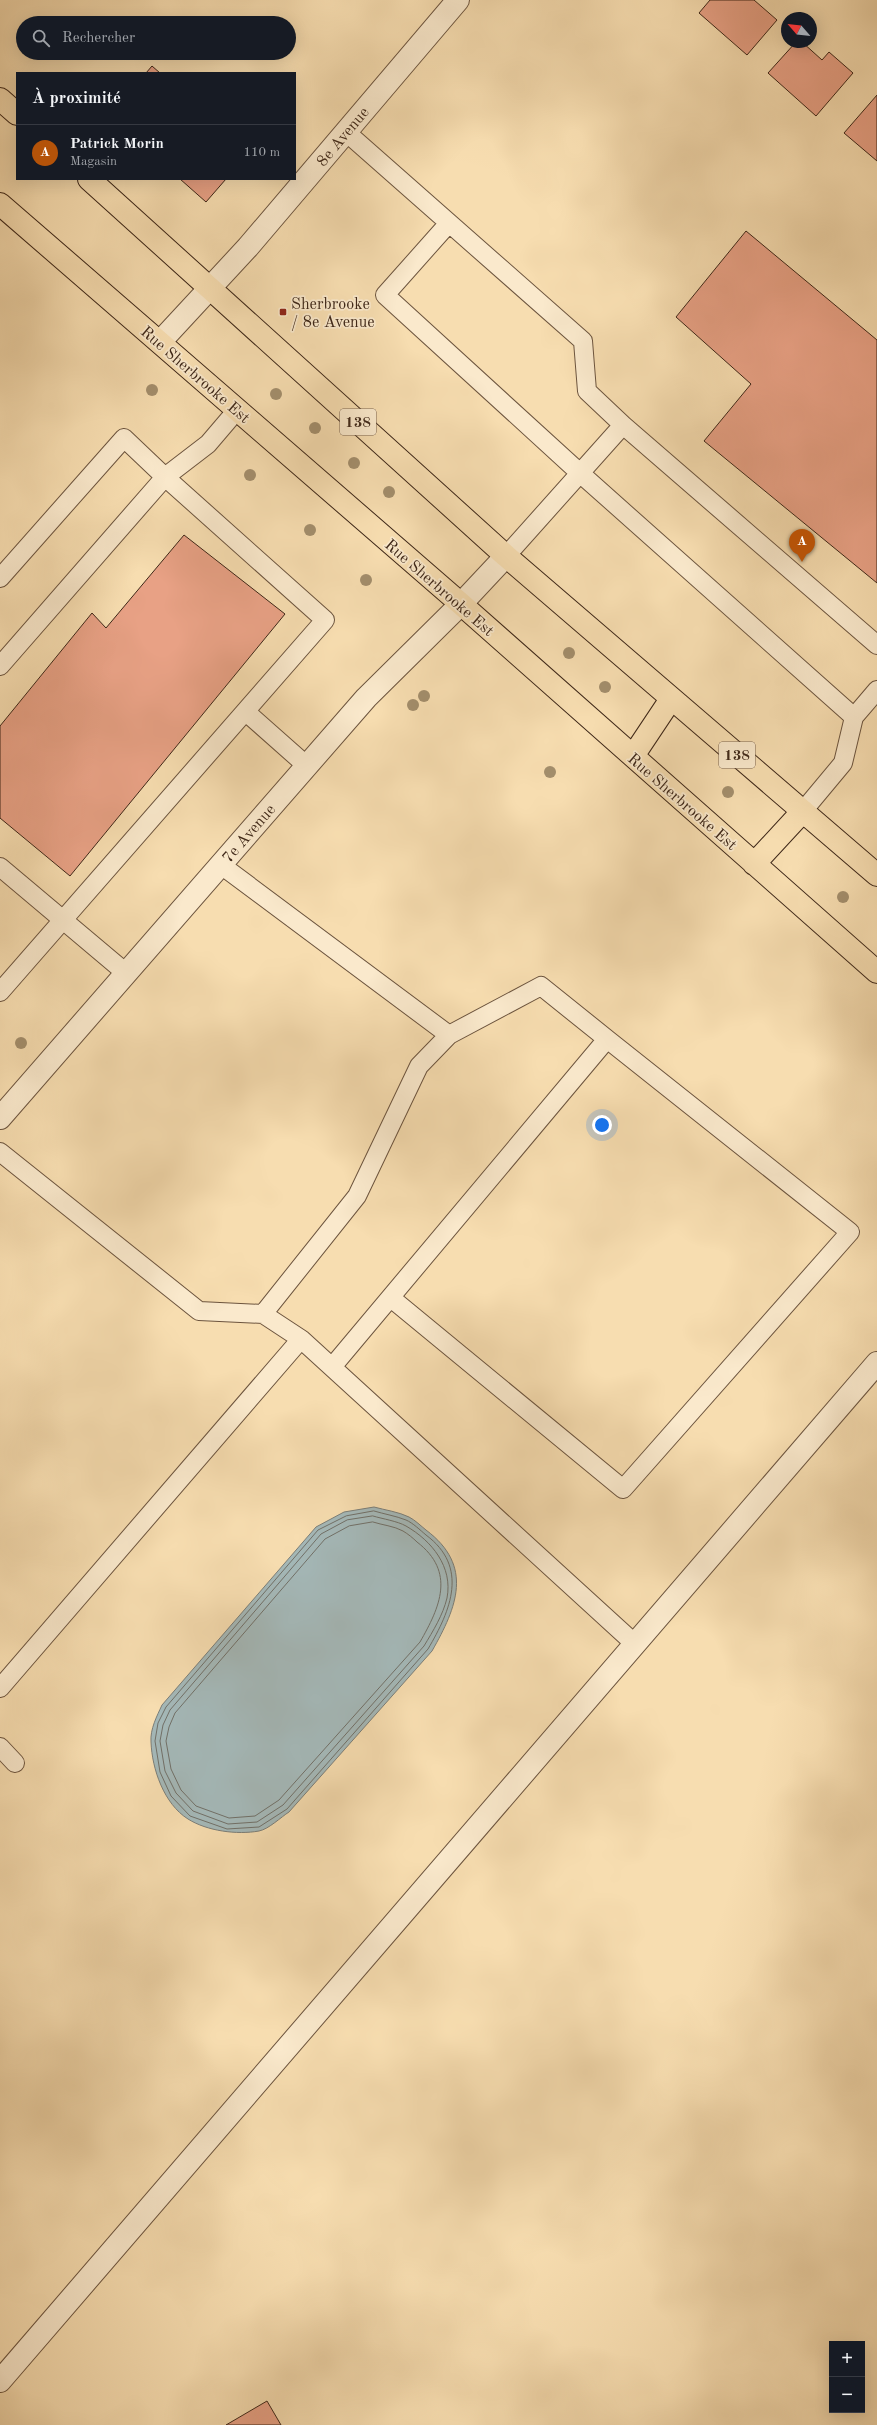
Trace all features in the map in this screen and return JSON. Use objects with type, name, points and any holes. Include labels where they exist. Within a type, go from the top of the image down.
[{"type":"main road","points":[[0,99],[16,113]]},
{"type":"main road","name":"138","points":[[90,180],[506,556],[877,875]]},
{"type":"main road","name":"Rue Sherbrooke Est","points":[[0,204],[461,604],[877,972]]},
{"type":"main road","points":[[633,756],[672,699]]},
{"type":"main road","points":[[754,864],[803,811]]},
{"type":"street","name":"8e Avenue","points":[[160,342],[210,289],[458,0]]},
{"type":"street","name":"7e Avenue","points":[[0,1118],[366,698],[461,604],[506,556]]},
{"type":"street","points":[[0,2381],[877,1363]]},
{"type":"lane","points":[[346,132],[583,341],[587,391],[623,425],[877,645]]},
{"type":"lane","points":[[449,223],[385,296],[581,474],[854,717]]},
{"type":"lane","points":[[0,666],[165,477],[208,444],[237,410]]},
{"type":"lane","points":[[506,556],[581,474],[623,425]]},
{"type":"lane","points":[[0,578],[124,438],[165,477],[325,620],[0,992]]},
{"type":"lane","points":[[803,811],[843,763],[854,717],[877,690]]},
{"type":"lane","points":[[246,712],[307,766]]},
{"type":"lane","points":[[220,865],[449,1035]]},
{"type":"lane","points":[[0,867],[126,973]]},
{"type":"lane","points":[[263,1314],[357,1196],[419,1066],[449,1035],[541,986],[850,1232],[623,1489],[390,1298]]},
{"type":"lane","points":[[332,1367],[607,1039]]},
{"type":"lane","points":[[0,1152],[199,1310],[263,1314],[301,1339],[635,1644]]},
{"type":"lane","points":[[0,1688],[301,1339]]},
{"type":"lane","points":[[0,1747],[15,1763]]},
{"type":"water","points":[[374,1507],[409,1517],[441,1544],[451,1558],[456,1573],[454,1603],[441,1635],[432,1651],[289,1812],[271,1825],[259,1831],[232,1832],[213,1829],[188,1819],[172,1804],[166,1795],[154,1763],[151,1737],[154,1723],[162,1705],[316,1527],[344,1512]]},
{"type":"building","points":[[710,0],[754,0],[777,20],[747,55],[699,13]]},
{"type":"building","points":[[791,48],[809,48],[822,60],[829,52],[853,73],[816,116],[768,73]]},
{"type":"building","points":[[152,66],[159,72],[147,72]]},
{"type":"building","points":[[877,95],[877,161],[844,133]]},
{"type":"building","points":[[181,180],[225,180],[206,202]]},
{"type":"building","points":[[746,231],[877,340],[877,583],[704,441],[751,384],[676,317]]},
{"type":"building","points":[[184,535],[285,614],[70,876],[0,818],[0,726],[92,613],[106,628]]},
{"type":"building","points":[[267,2401],[281,2425],[226,2425]]},
{"type":"place","name":"Sherbrooke / 8e Avenue","points":[[283,312]]},
{"type":"place","name":"Patrick Morin","points":[[802,562]]}]
